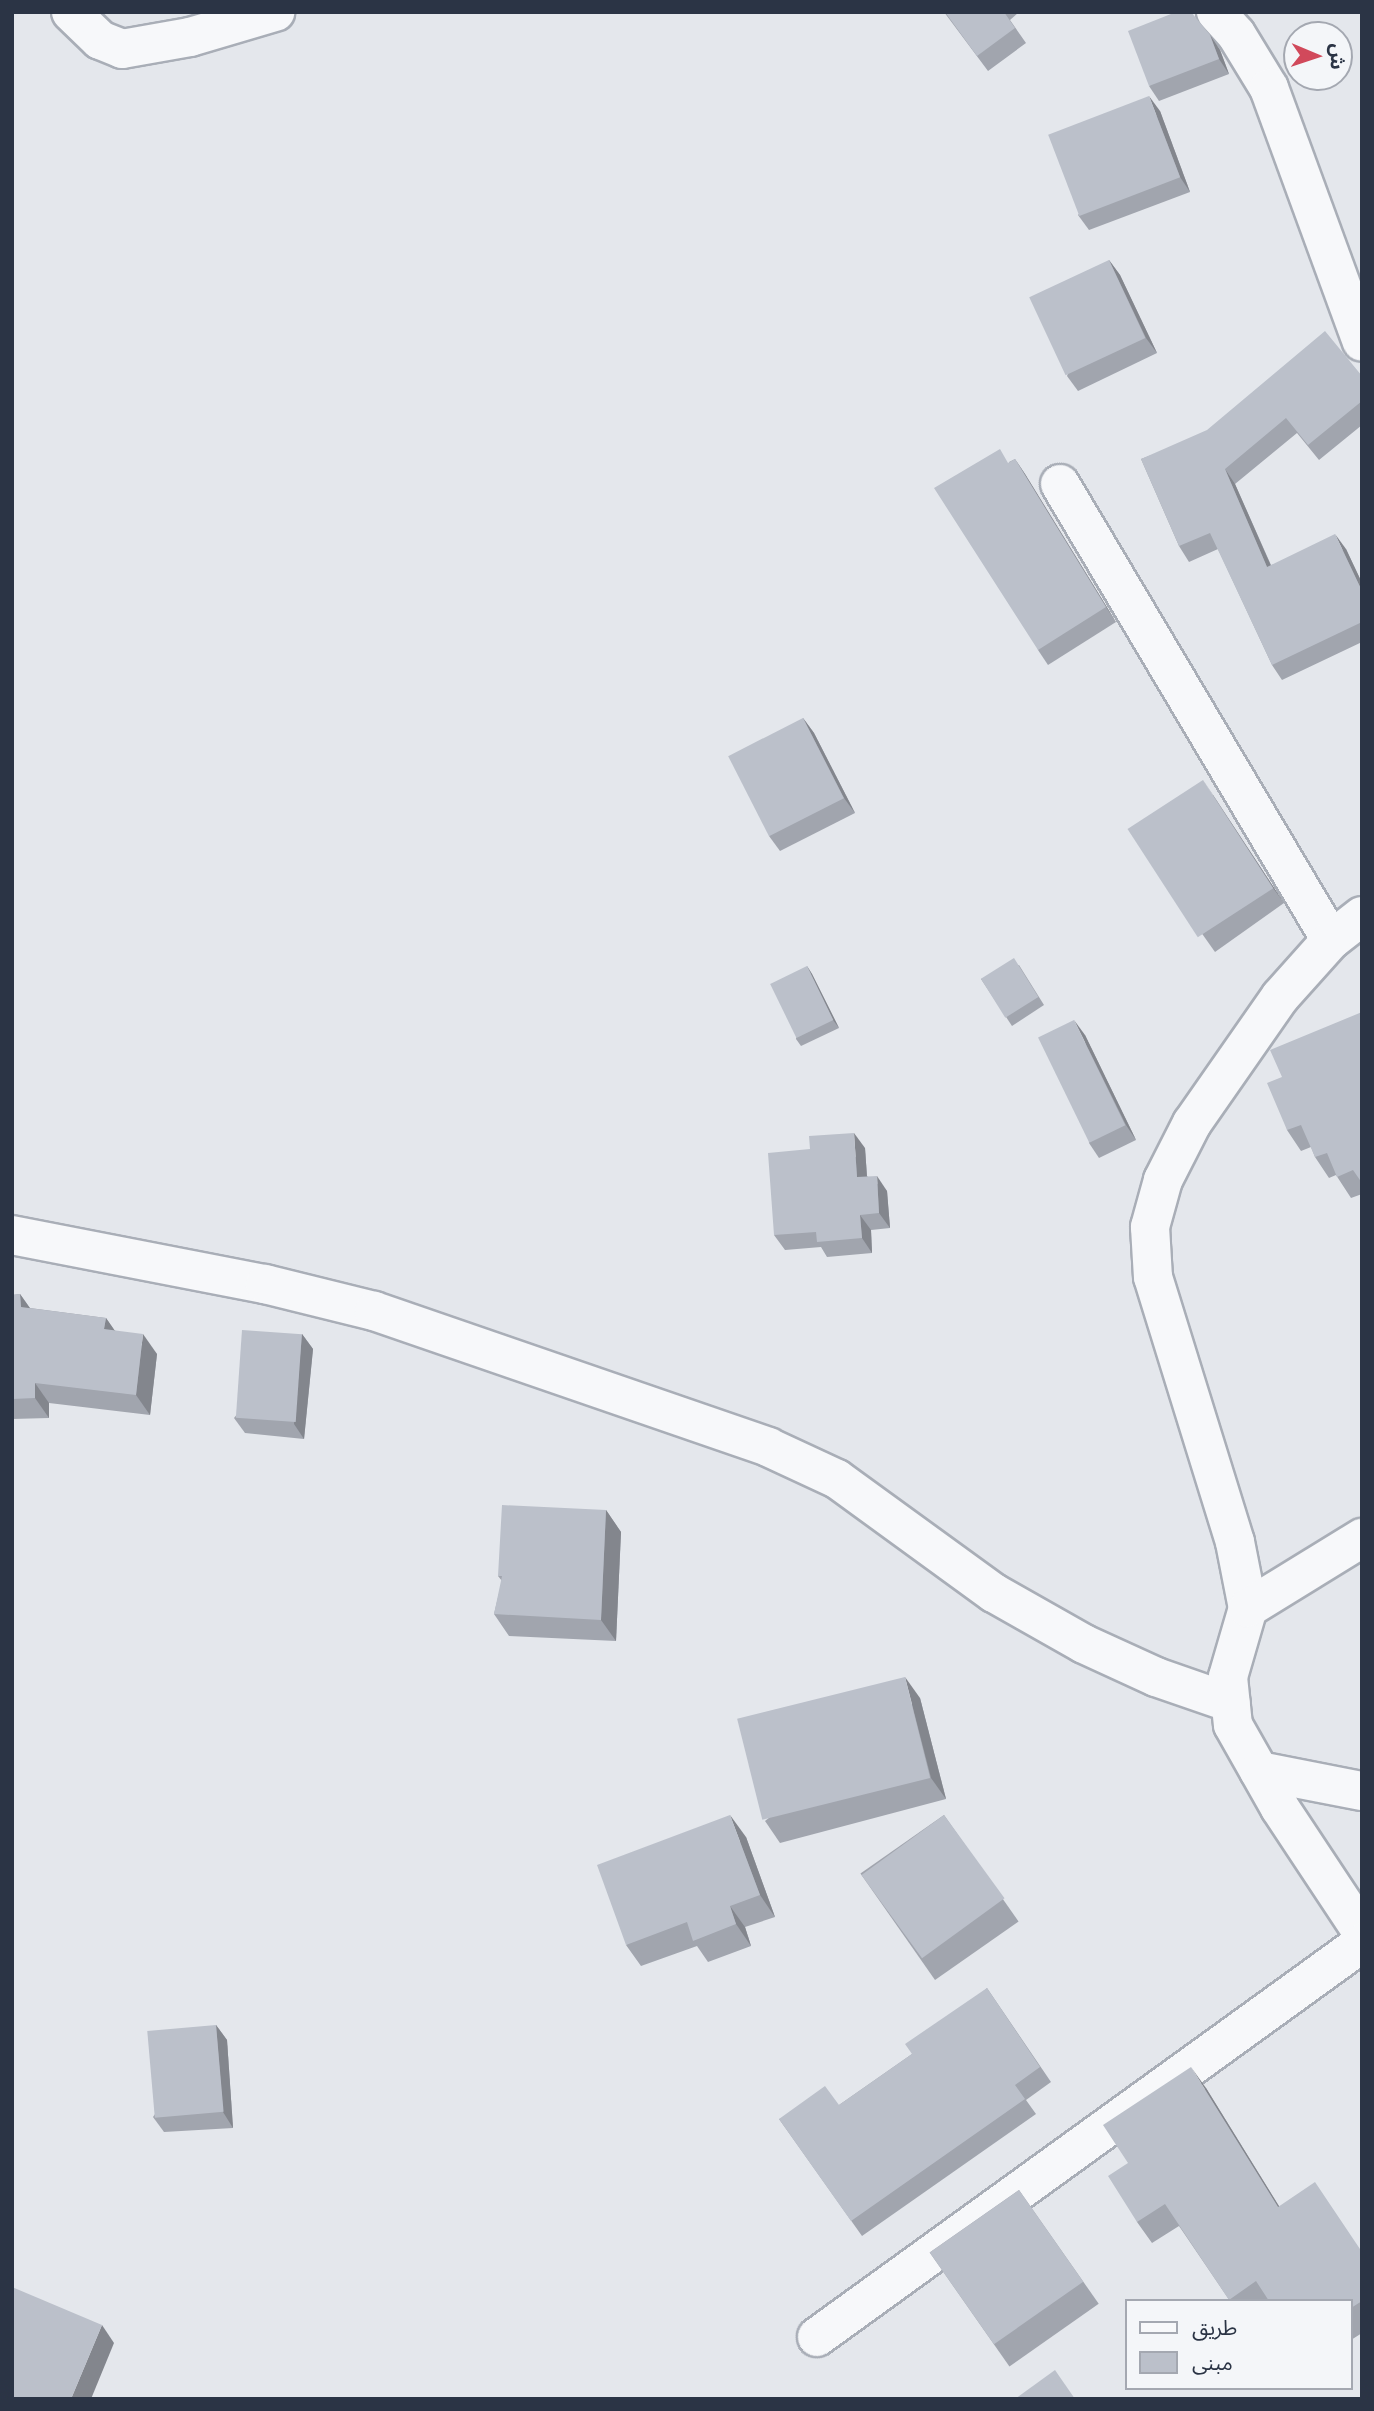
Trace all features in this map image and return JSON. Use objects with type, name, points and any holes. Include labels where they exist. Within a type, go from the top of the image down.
[{"type":"street","points":[[71,12],[100,40],[122,49],[190,37],[275,12]]},
{"type":"street","points":[[1216,12],[1236,34],[1269,88],[1362,342]]},
{"type":"street","points":[[1060,484],[1331,940]]},
{"type":"street","points":[[1362,916],[1331,940],[1280,997],[1192,1123],[1163,1180],[1150,1227],[1153,1277],[1235,1542],[1248,1608],[1228,1677],[1233,1725],[1259,1771],[1362,1932]]},
{"type":"street","points":[[12,1234],[265,1284],[374,1311],[768,1447],[837,1479],[994,1593],[1084,1644],[1156,1678],[1231,1703]]},
{"type":"street","points":[[1248,1608],[1362,1538]]},
{"type":"street","points":[[1259,1771],[1362,1791]]},
{"type":"street","points":[[817,2337],[1362,1943]]},
{"type":"building","points":[[945,12],[1004,12],[1015,28],[977,56]]},
{"type":"building","points":[[1176,12],[1191,12],[1210,35],[1219,59],[1149,86],[1128,31]]},
{"type":"building","points":[[1149,96],[1180,177],[1079,216],[1048,135]]},
{"type":"building","points":[[1109,260],[1145,338],[1066,375],[1029,297]]},
{"type":"building","points":[[1325,331],[1362,376],[1362,401],[1308,445],[1286,418],[1225,469],[1267,567],[1335,534],[1362,591],[1362,622],[1272,665],[1210,533],[1179,546],[1141,459],[1207,430]]},
{"type":"building","points":[[1000,449],[1008,463],[1015,459],[1106,607],[1038,650],[934,488]]},
{"type":"building","points":[[803,718],[844,798],[769,836],[728,756]]},
{"type":"building","points":[[1203,780],[1273,888],[1198,937],[1128,829]]},
{"type":"building","points":[[1014,958],[1038,997],[1005,1018],[981,979]]},
{"type":"building","points":[[807,966],[833,1020],[796,1038],[770,984]]},
{"type":"building","points":[[1362,1012],[1362,1183],[1353,1170],[1337,1177],[1327,1153],[1315,1157],[1301,1125],[1287,1130],[1267,1083],[1282,1077],[1270,1050]]},
{"type":"building","points":[[1074,1020],[1125,1125],[1089,1143],[1038,1038]]},
{"type":"building","points":[[854,1133],[857,1177],[877,1176],[879,1213],[860,1215],[862,1238],[817,1242],[816,1232],[774,1235],[768,1153],[810,1149],[809,1136]]},
{"type":"building","points":[[20,1294],[21,1307],[106,1318],[104,1329],[143,1334],[136,1395],[35,1383],[35,1398],[12,1399],[12,1295]]},
{"type":"building","points":[[242,1330],[302,1334],[296,1422],[236,1418]]},
{"type":"building","points":[[502,1505],[606,1510],[601,1620],[494,1614],[502,1576],[498,1576]]},
{"type":"building","points":[[905,1677],[930,1778],[762,1820],[737,1719]]},
{"type":"building","points":[[730,1815],[760,1895],[730,1906],[736,1924],[693,1941],[687,1922],[626,1945],[597,1865]]},
{"type":"building","points":[[944,1815],[1005,1898],[922,1958],[861,1875]]},
{"type":"building","points":[[987,1988],[1040,2067],[1015,2085],[1025,2099],[851,2221],[779,2119],[825,2086],[839,2105],[912,2054],[905,2044]]},
{"type":"building","points":[[216,2025],[224,2112],[155,2118],[147,2031]]},
{"type":"building","points":[[1191,2067],[1278,2207],[1315,2182],[1362,2252],[1362,2301],[1353,2307],[1353,2299],[1268,2299],[1256,2281],[1228,2299],[1165,2204],[1137,2222],[1108,2176],[1128,2163],[1103,2125]]},
{"type":"building","points":[[1019,2190],[1083,2282],[994,2344],[930,2253]]},
{"type":"building","points":[[12,2287],[102,2325],[71,2399],[12,2399]]},
{"type":"building","points":[[1055,2370],[1075,2399],[1015,2399]]}]
